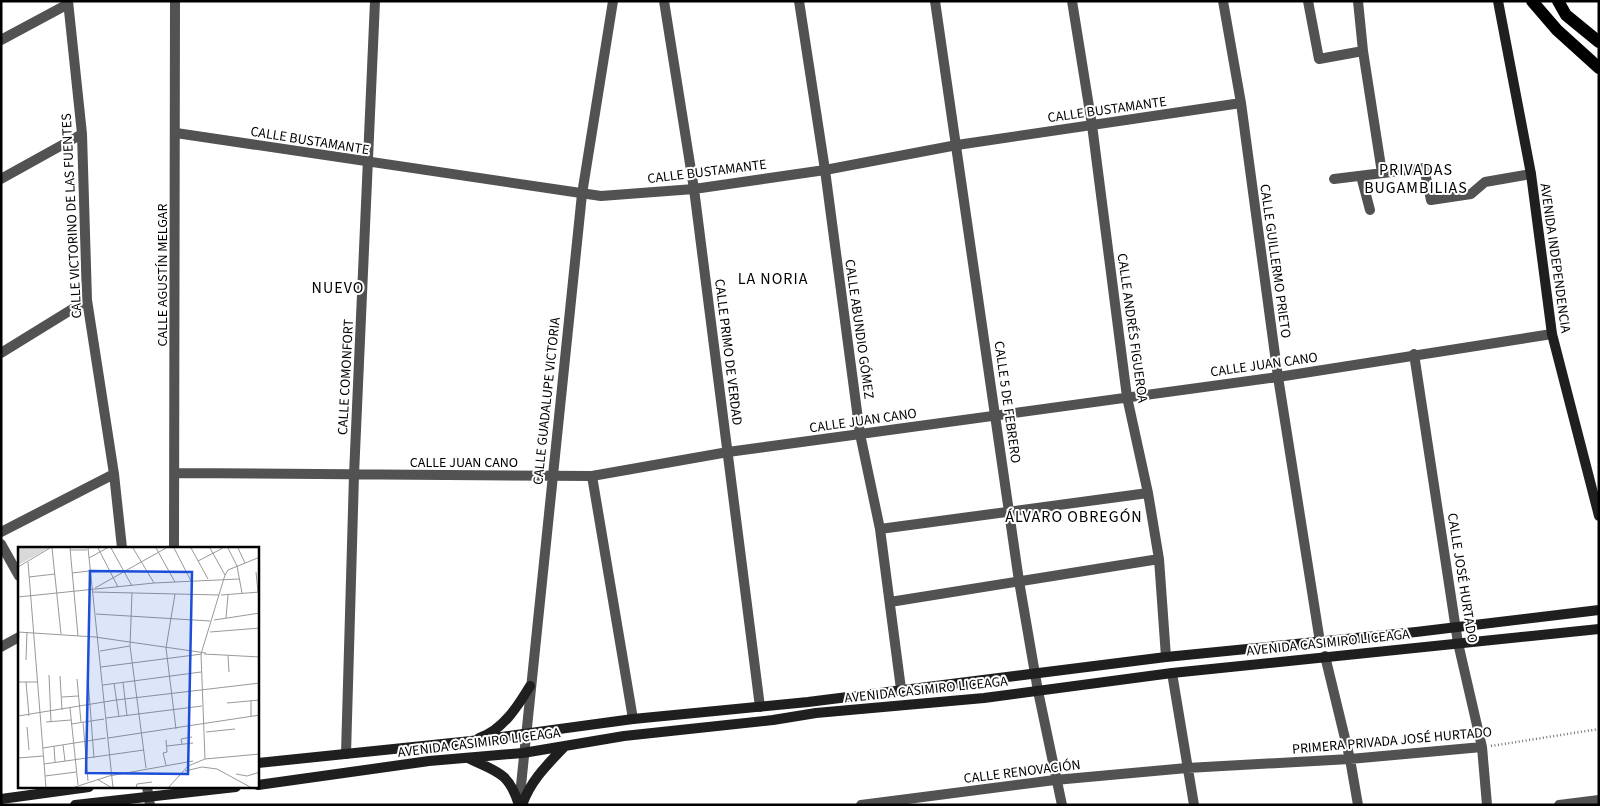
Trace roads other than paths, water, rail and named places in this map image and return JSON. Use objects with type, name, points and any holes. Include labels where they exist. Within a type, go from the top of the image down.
[{"type":"main road","name":"AVENIDA INDEPENDENCIA","points":[[1498,1],[1531,174],[1552,334],[1599,516]]},
{"type":"main road","points":[[1532,1],[1557,30],[1599,68]]},
{"type":"main road","points":[[1558,1],[1566,15],[1599,42]]},
{"type":"main road","name":"AVENIDA CASIMIRO LICEAGA","points":[[259,763],[471,741],[633,719],[760,707],[1166,658],[1599,610]]},
{"type":"main road","name":"AVENIDA CASIMIRO LICEAGA","points":[[259,785],[429,761],[523,753],[624,736],[773,720],[816,713],[1038,691],[1172,673],[1599,628]]},
{"type":"main road","points":[[471,741],[484,737],[505,720],[518,707],[530,686]]},
{"type":"main road","points":[[520,805],[528,788],[539,773],[565,746]]},
{"type":"main road","points":[[469,759],[503,775],[513,787],[520,805]]},
{"type":"main road","points":[[1,799],[82,788]]},
{"type":"main road","points":[[75,805],[226,788]]},
{"type":"street","name":"CALLE AGUSTÍN MELGAR","points":[[174,547],[175,1]]},
{"type":"street","name":"CALLE COMONFORT","points":[[346,754],[354,475],[375,1]]},
{"type":"street","name":"CALLE GUADALUPE VICTORIA","points":[[520,805],[523,753],[582,194],[613,1]]},
{"type":"street","name":"CALLE PRIMO DE VERDAD","points":[[664,1],[694,188],[760,707]]},
{"type":"street","name":"CALLE ABUNDIO GÓMEZ","points":[[799,1],[825,170],[860,434],[880,529],[901,689]]},
{"type":"street","name":"CALLE 5 DE FEBRERO","points":[[934,1],[957,144],[1019,581],[1055,780],[1062,805]]},
{"type":"street","name":"CALLE ANDRÉS FIGUEROA","points":[[1072,1],[1092,125],[1127,397],[1148,494],[1159,559],[1166,658]]},
{"type":"street","name":"CALLE GUILLERMO PRIETO","points":[[1223,1],[1241,103],[1278,377],[1320,642]]},
{"type":"street","points":[[1308,1],[1319,59],[1363,50]]},
{"type":"street","points":[[1358,1],[1363,50],[1382,172]]},
{"type":"street","points":[[1,40],[68,3]]},
{"type":"street","name":"CALLE VICTORINO DE LAS FUENTES","points":[[68,3],[82,134],[87,300],[114,474],[122,547]]},
{"type":"street","name":"CALLE BUSTAMANTE","points":[[176,132],[368,163],[601,196],[694,188],[825,170],[957,144],[1241,103]]},
{"type":"street","points":[[1,180],[82,134]]},
{"type":"street","points":[[1334,179],[1424,168],[1431,200],[1471,194],[1485,182],[1531,174]]},
{"type":"street","points":[[1362,176],[1370,210]]},
{"type":"street","points":[[1,353],[87,300]]},
{"type":"street","name":"CALLE JUAN CANO","points":[[174,473],[592,476],[728,452],[996,417],[1278,377],[1414,354],[1552,334]]},
{"type":"street","name":"CALLE JOSÉ HURTADO","points":[[1414,354],[1458,643],[1482,748],[1487,805]]},
{"type":"street","points":[[1,532],[114,474]]},
{"type":"street","points":[[592,476],[633,719]]},
{"type":"street","points":[[880,529],[1148,494]]},
{"type":"street","points":[[1,544],[18,574]]},
{"type":"street","points":[[890,602],[1159,559]]},
{"type":"street","points":[[1,646],[18,638]]},
{"type":"street","points":[[1325,656],[1350,759],[1358,805]]},
{"type":"street","points":[[1172,673],[1194,805]]},
{"type":"street","name":"PRIMERA PRIVADA JOSÉ HURTADO","points":[[1187,768],[1350,759],[1482,748]]},
{"type":"street","name":"CALLE RENOVACIÓN","points":[[861,805],[1055,780],[1187,768]]},
{"type":"street","points":[[1559,805],[1599,800]]},
{"type":"district","name":"PRIVADAS BUGAMBILIAS","points":[[1416,178]]},
{"type":"district","name":"LA NORIA","points":[[773,278]]},
{"type":"district","name":"NUEVO","points":[[338,287]]},
{"type":"district","name":"ÁLVARO OBREGÓN","points":[[1074,516]]}]
